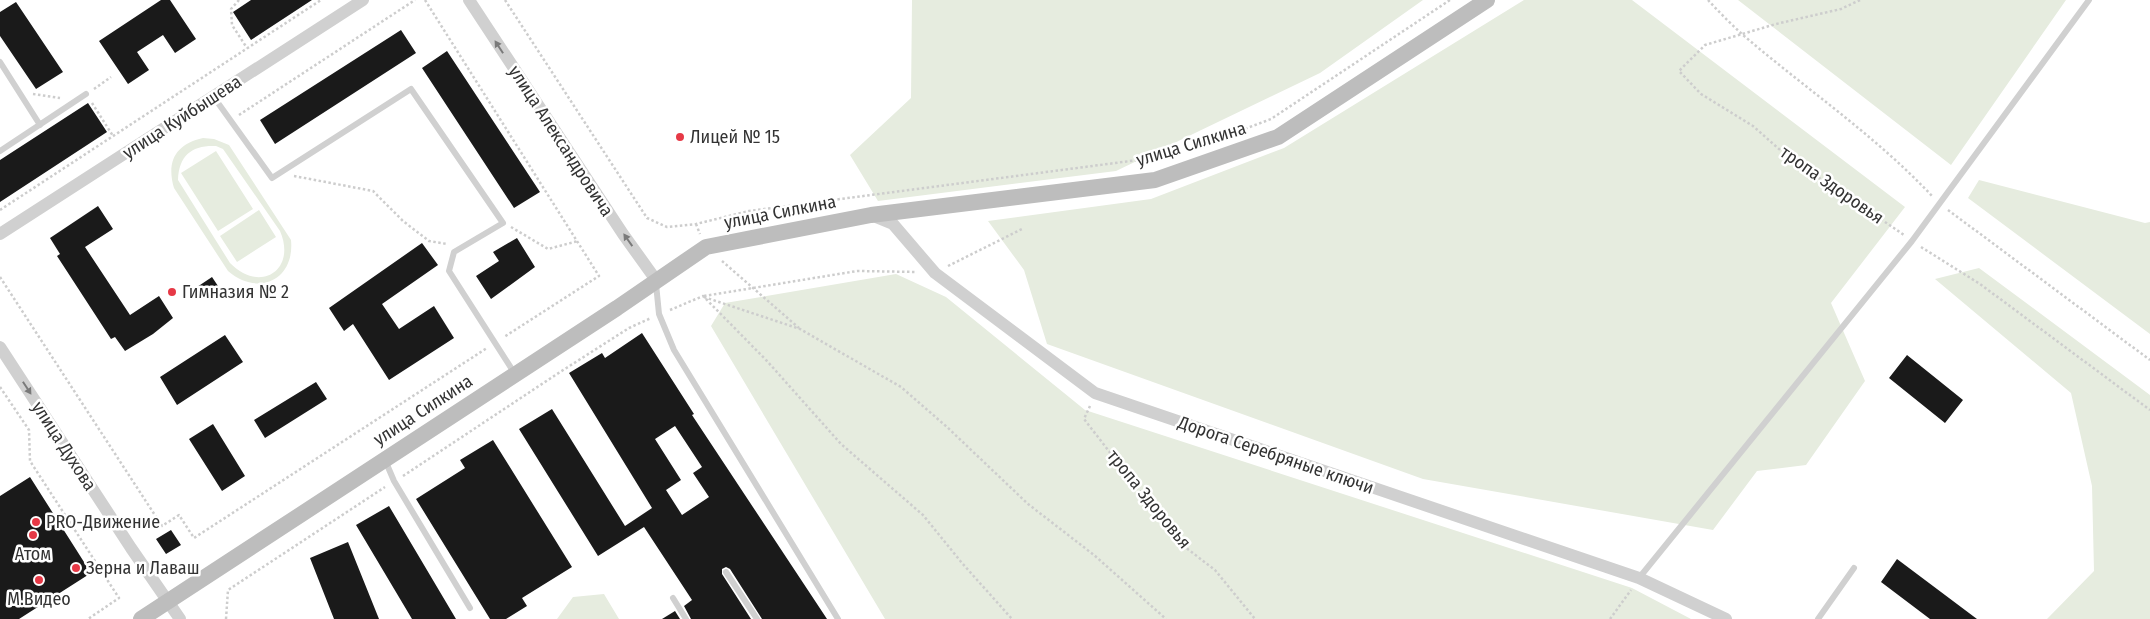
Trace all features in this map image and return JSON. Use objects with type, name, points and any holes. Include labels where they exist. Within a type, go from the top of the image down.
[{"type":"main road","name":"улица Силкина","points":[[141,619],[617,308],[706,246],[871,215],[1155,180],[1278,137],[1487,0]]},
{"type":"street","name":"улица Куйбышева","points":[[0,234],[363,0]]},
{"type":"street","name":"улица Александровича","points":[[469,0],[623,234],[656,280]]},
{"type":"street","name":"Дорога Серебряные ключи","points":[[871,215],[893,224],[935,272],[1095,394],[1639,578],[1726,619]]},
{"type":"street","name":"улица Духова","points":[[0,347],[130,548],[180,619]]},
{"type":"lane","points":[[1639,578],[1912,241],[1938,203],[2089,0]]},
{"type":"lane","points":[[0,62],[40,124]]},
{"type":"lane","points":[[213,96],[272,178],[411,89],[503,223],[454,252],[449,271],[515,374]]},
{"type":"lane","points":[[0,150],[86,94]]},
{"type":"lane","points":[[656,280],[659,314],[674,350],[838,619]]},
{"type":"lane","points":[[384,459],[394,482],[470,608]]},
{"type":"lane","points":[[1818,619],[1854,568]]},
{"type":"lane","points":[[726,572],[757,619]]},
{"type":"lane","points":[[674,598],[686,619]]},
{"type":"path","points":[[239,0],[231,9],[232,25],[247,48]]},
{"type":"path","points":[[0,210],[321,0]]},
{"type":"path","points":[[230,120],[416,0]]},
{"type":"path","points":[[0,277],[162,526],[179,515],[194,538],[599,276],[425,0]]},
{"type":"path","points":[[505,0],[647,218],[667,227],[696,224],[748,211],[1175,155],[1271,119],[1450,0]]},
{"type":"path","points":[[1708,0],[1742,34],[1911,174],[1938,203],[2150,360]]},
{"type":"path","name":"тропа Здоровья","points":[[1860,0],[1841,9],[1705,45],[1679,71],[1701,94],[1753,126],[1797,165],[1831,185],[1912,241],[1980,284],[2150,410]]},
{"type":"path","points":[[112,77],[86,94],[113,136]]},
{"type":"path","points":[[19,91],[76,100]]},
{"type":"path","points":[[280,172],[373,192],[403,221],[429,241],[464,246]]},
{"type":"path","points":[[503,223],[548,250],[578,241]]},
{"type":"path","points":[[696,224],[706,246],[800,329]]},
{"type":"path","points":[[226,619],[228,590],[621,334],[659,314],[703,296],[857,271],[935,272],[1024,228]]},
{"type":"path","points":[[703,296],[800,329],[901,387],[947,427],[1028,504],[1094,555],[1166,619]]},
{"type":"path","points":[[703,296],[767,361],[841,444],[923,515],[962,563],[1012,619]]},
{"type":"path","points":[[0,387],[29,430],[30,461],[119,598],[88,619]]},
{"type":"path","name":"тропа Здоровья","points":[[1095,394],[1084,419],[1181,544],[1215,570],[1255,619]]},
{"type":"path","points":[[1610,619],[1639,578]]},
{"type":"shaded area","points":[[912,0],[1423,0],[1320,73],[1116,171],[878,201],[850,155],[911,98]]},
{"type":"shaded area","points":[[1524,0],[1632,0],[1905,207],[1831,303],[1865,381],[1806,465],[1757,471],[1713,530],[1423,479],[1047,344],[1024,270],[988,221],[1151,199],[1284,148]]},
{"type":"shaded area","points":[[1738,0],[2066,0],[1951,165]]},
{"type":"shaded area","points":[[203,138],[214,139],[229,145],[291,240],[291,254],[287,265],[281,274],[272,280],[262,283],[251,283],[239,279],[228,271],[174,188],[171,170],[175,155],[180,149]],"holes":[[[208,146],[216,146],[223,149],[280,231],[284,245],[284,257],[280,266],[273,273],[263,277],[253,277],[241,272],[230,263],[178,180],[181,164],[188,153],[200,147]]]},
{"type":"shaded area","points":[[216,151],[253,209],[218,231],[181,173]]},
{"type":"shaded area","points":[[1979,180],[2145,223],[2150,222],[2150,334],[1968,198]]},
{"type":"shaded area","points":[[259,210],[276,237],[237,262],[220,236]]},
{"type":"shaded area","points":[[1979,268],[2150,395],[2150,619],[2047,619],[2094,571],[2092,486],[2071,393],[1935,279]]},
{"type":"shaded area","points":[[896,274],[946,297],[1085,410],[1632,588],[1691,619],[885,619],[711,326],[725,303]]},
{"type":"shaded area","points":[[604,594],[619,619],[557,619],[573,597]]},
{"type":"building","points":[[161,0],[170,0],[196,39],[175,53],[163,35],[137,52],[149,70],[128,84],[99,41]]},
{"type":"building","points":[[251,0],[312,0],[251,40],[233,12]]},
{"type":"building","points":[[16,2],[63,72],[36,89],[0,36],[0,12]]},
{"type":"building","points":[[401,30],[416,53],[275,144],[260,120]]},
{"type":"building","points":[[447,51],[540,192],[514,208],[422,68]]},
{"type":"building","points":[[88,103],[107,132],[0,202],[0,160]]},
{"type":"building","points":[[98,206],[113,229],[85,247],[130,315],[159,296],[173,318],[153,334],[125,351],[115,337],[111,339],[57,256],[60,254],[50,238]]},
{"type":"building","points":[[517,238],[535,267],[491,299],[476,276],[499,261],[493,252]]},
{"type":"building","points":[[422,243],[438,265],[382,304],[399,329],[434,306],[454,338],[389,380],[353,324],[344,331],[329,308]]},
{"type":"building","points":[[212,277],[220,289],[205,298],[197,287]]},
{"type":"building","points":[[642,333],[694,414],[692,415],[827,619],[762,619],[730,569],[726,567],[722,569],[722,574],[751,619],[691,619],[684,606],[692,600],[644,527],[598,556],[519,429],[552,409],[625,526],[652,508],[569,373],[602,353],[605,358]],"holes":[[[675,426],[702,467],[693,473],[709,497],[682,515],[666,490],[681,480],[655,439]]]},
{"type":"building","points":[[225,335],[243,362],[177,405],[160,377]]},
{"type":"building","points":[[1907,355],[1963,400],[1945,423],[1889,378]]},
{"type":"building","points":[[316,382],[327,399],[265,438],[254,420]]},
{"type":"building","points":[[213,424],[245,476],[222,491],[189,439]]},
{"type":"building","points":[[493,440],[572,567],[522,598],[527,606],[506,619],[490,619],[416,499],[465,468],[460,460]]},
{"type":"building","name":"Атом","points":[[30,477],[91,573],[19,619],[0,619],[0,496]]},
{"type":"building","points":[[389,506],[456,619],[412,619],[356,525]]},
{"type":"building","points":[[171,530],[181,545],[166,554],[156,539]]},
{"type":"building","points":[[348,542],[379,619],[334,619],[310,558]]},
{"type":"building","points":[[1897,559],[1977,619],[1930,619],[1881,582]]},
{"type":"building","points":[[675,611],[680,619],[662,619]]},
{"type":"place","name":"Лицей № 15","points":[[680,137]]},
{"type":"place","name":"Гимназия № 2","points":[[172,292]]},
{"type":"place","name":"PRO-Движение","points":[[36,522]]},
{"type":"place","name":"Атом","points":[[33,535]]},
{"type":"place","name":"Зерна и Лаваш","points":[[76,568]]},
{"type":"place","name":"М.Видео","points":[[39,580]]}]
